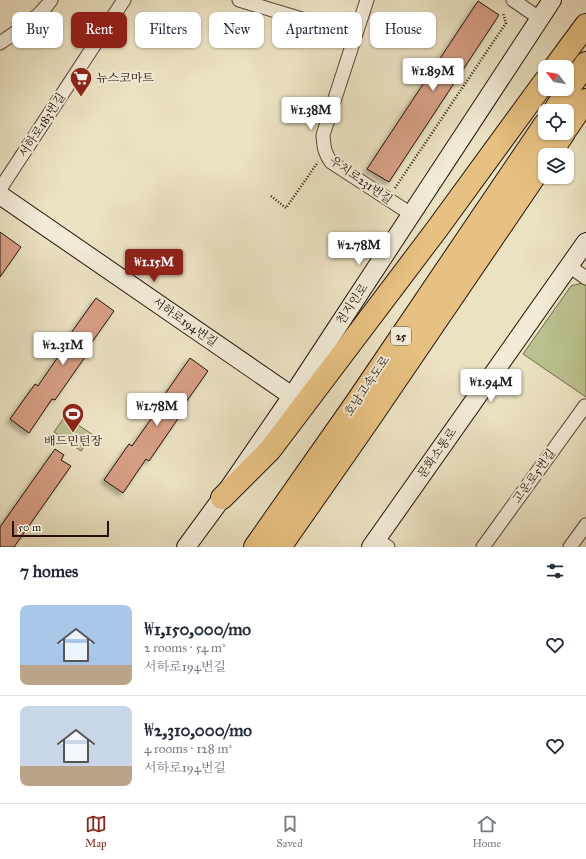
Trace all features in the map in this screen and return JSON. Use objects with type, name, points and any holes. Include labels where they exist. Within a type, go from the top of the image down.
[{"type":"highway","points":[[560,60],[586,25]]},
{"type":"highway","points":[[559,104],[586,63]]},
{"type":"highway","points":[[222,498],[270,450],[441,223],[538,91]]},
{"type":"highway","points":[[574,118],[586,100]]},
{"type":"highway","name":"호남고속도로","points":[[255,547],[356,403],[538,134]]},
{"type":"highway","name":"호남고속도로","points":[[280,547],[368,421],[538,170]]},
{"type":"street","points":[[0,43],[22,29],[38,16],[51,0]]},
{"type":"street","name":"서하로183번길","points":[[0,189],[124,0]]},
{"type":"street","points":[[239,0],[279,12]]},
{"type":"street","name":"우치로231번길","points":[[362,15],[367,0]]},
{"type":"street","points":[[513,0],[539,18]]},
{"type":"street","name":"천지인로","points":[[186,547],[222,498],[292,396],[552,0]]},
{"type":"street","name":"우치로231번길","points":[[351,48],[323,135],[325,152],[331,162],[411,214]]},
{"type":"street","name":"서하로194번길","points":[[0,195],[292,396]]},
{"type":"street","name":"문화소통로","points":[[378,544],[586,242]]},
{"type":"street","points":[[569,266],[586,278]]},
{"type":"street","name":"고운로5번길","points":[[483,547],[584,406],[586,407]]},
{"type":"street","points":[[570,547],[586,525]]},
{"type":"path","points":[[395,188],[506,23],[503,13]]},
{"type":"path","points":[[272,196],[286,208],[325,152]]},
{"type":"green space","points":[[582,283],[586,285],[586,397],[523,354],[571,286]]},
{"type":"green space","name":"배드민턴장","points":[[65,416],[93,435],[81,451],[54,432]]},
{"type":"building","points":[[478,1],[499,15],[389,182],[367,169]]},
{"type":"building","points":[[0,232],[21,247],[0,277]]},
{"type":"building","points":[[96,298],[114,311],[90,345],[92,347],[55,400],[52,399],[29,433],[10,419],[35,384],[38,386],[73,335],[71,333]]},
{"type":"building","points":[[190,358],[208,371],[184,405],[186,407],[149,461],[146,459],[123,493],[104,480],[129,444],[132,446],[168,395],[165,394]]},
{"type":"building","points":[[55,449],[64,455],[61,460],[71,466],[14,547],[0,547],[0,527]]},
{"type":"place","name":"뉴스코마트","points":[[81,98]]},
{"type":"place","name":"배드민턴장","points":[[73,434]]}]
